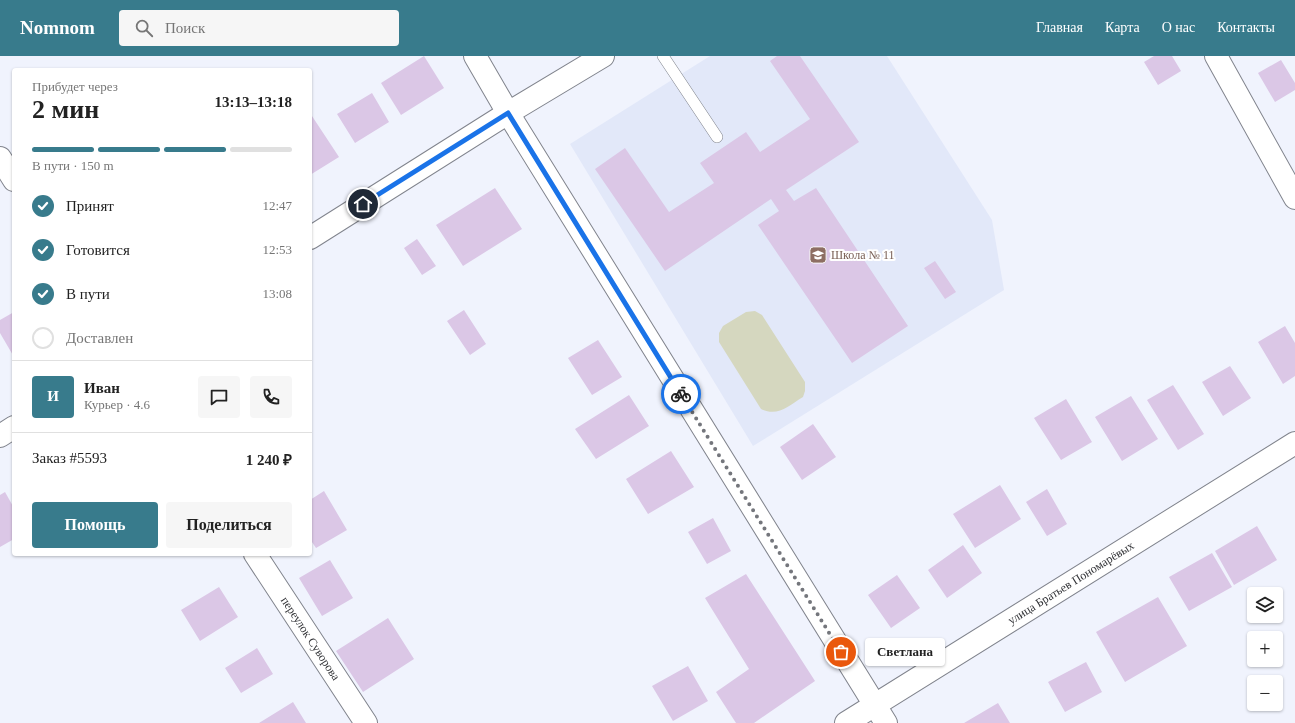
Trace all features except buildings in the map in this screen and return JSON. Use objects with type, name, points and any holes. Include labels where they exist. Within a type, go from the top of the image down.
[{"type":"street","points":[[475,56],[508,113],[880,714]]},
{"type":"street","points":[[312,237],[508,113],[603,56]]},
{"type":"street","points":[[1216,56],[1295,198]]},
{"type":"street","points":[[0,158],[12,177]]},
{"type":"street","points":[[0,436],[12,428]]},
{"type":"street","name":"улица Братьев Пономарёвых","points":[[846,723],[880,714],[1295,443]]},
{"type":"street","name":"переулок Суворова","points":[[256,556],[366,723]]},
{"type":"lane","points":[[663,56],[717,137]]},
{"type":"shaded area","name":"Школа № 11","points":[[710,56],[887,56],[992,220],[1004,290],[753,446],[570,144]]},
{"type":"green space","points":[[755,311],[762,315],[805,382],[803,397],[788,407],[778,411],[773,412],[761,409],[719,342],[719,333],[723,326],[746,312]]},
{"type":"way so far","points":[[681,394],[841,652]]},
{"type":"place","name":"Школа № 11","points":[[818,255]]},
{"type":"place","name":"Светлана","points":[[841,652]]},
{"type":"route","points":[[363,204],[508,113],[681,394]]}]
